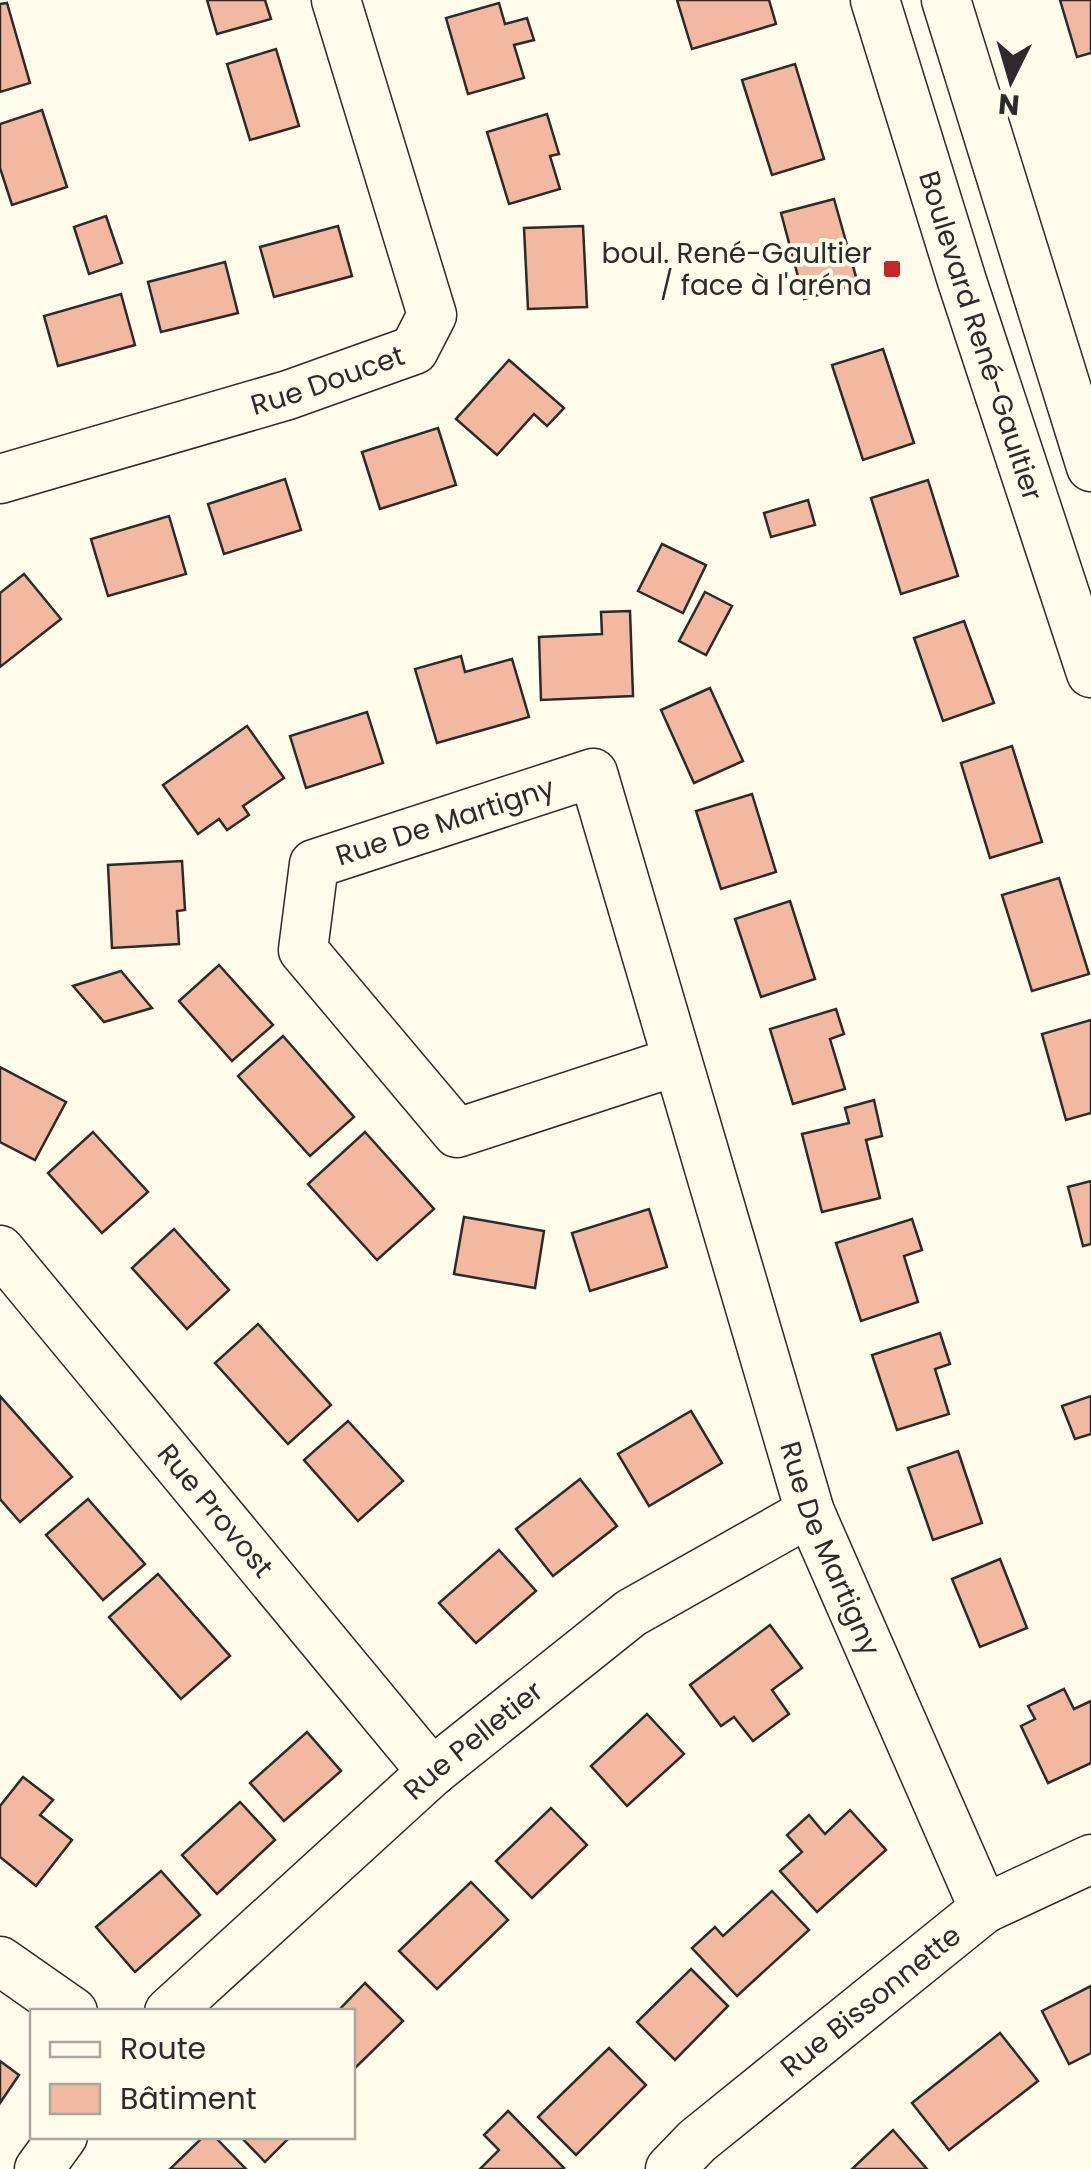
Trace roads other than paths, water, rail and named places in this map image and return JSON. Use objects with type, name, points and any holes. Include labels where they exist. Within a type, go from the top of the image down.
[{"type":"street","name":"Rue Doucet","points":[[0,479],[288,395],[414,350],[432,316],[336,0]]},
{"type":"street","name":"Boulevard René-Gaultier","points":[[875,0],[962,281],[1071,539],[1091,673]]},
{"type":"street","points":[[946,0],[1091,467]]},
{"type":"street","name":"Rue De Martigny","points":[[678,1060],[457,1133],[302,950],[314,864],[593,772],[678,1060],[810,1512],[984,1909]]},
{"type":"street","name":"Rue Provost","points":[[0,1250],[432,1772]]},
{"type":"street","name":"Rue Pelletier","points":[[172,2009],[432,1772],[631,1613],[810,1512]]},
{"type":"street","name":"Rue Bissonnette","points":[[670,2169],[697,2141],[984,1909],[1091,1860]]},
{"type":"street","points":[[0,1961],[68,2009]]},
{"type":"street","points":[[39,2169],[61,2139]]},
{"type":"place","name":"boul. René-Gaultier / face à l'aréna","points":[[892,269]]}]
